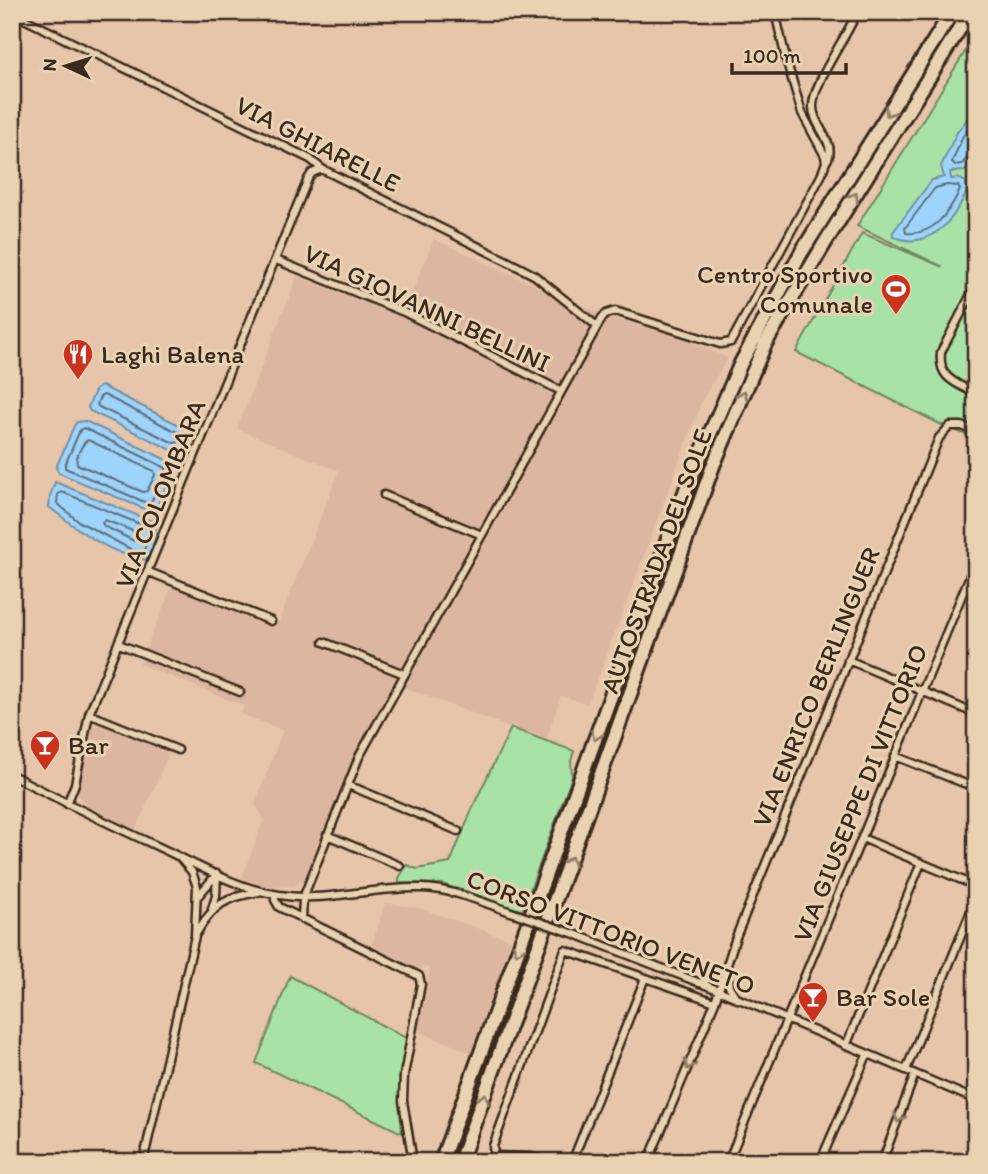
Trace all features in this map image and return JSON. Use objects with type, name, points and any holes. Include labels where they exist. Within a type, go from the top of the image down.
[{"type":"highway","name":"AUTOSTRADA DEL SOLE","points":[[440,1162],[683,497],[735,375],[801,253],[951,12]]},
{"type":"highway","name":"AUTOSTRADA DEL SOLE","points":[[460,1162],[713,466],[765,344],[833,229],[970,12]]},
{"type":"street","points":[[775,12],[802,113],[822,148],[826,162]]},
{"type":"street","points":[[302,919],[303,898],[359,757],[602,318],[615,311],[720,344],[731,342],[830,157],[830,147],[814,114],[814,97],[857,12]]},
{"type":"street","name":"VIA GHIARELLE","points":[[12,13],[310,159],[321,169],[534,275],[597,326]]},
{"type":"street","name":"VIA COLOMBARA","points":[[67,804],[75,785],[89,713],[308,179],[312,173],[321,169]]},
{"type":"street","name":"VIA GIOVANNI BELLINI","points":[[276,260],[406,313],[561,391]]},
{"type":"street","points":[[976,285],[941,352],[939,364],[946,377],[976,394]]},
{"type":"street","name":"VIA ENRICO BERLINGUER","points":[[648,1162],[715,1002],[726,965],[939,438],[950,426],[962,426],[976,432]]},
{"type":"street","points":[[384,495],[482,535]]},
{"type":"street","name":"VIA GIUSEPPE DI VITTORIO","points":[[729,1162],[976,561]]},
{"type":"street","points":[[149,572],[271,621]]},
{"type":"street","points":[[968,581],[976,584]]},
{"type":"street","points":[[324,642],[404,674]]},
{"type":"street","points":[[119,643],[240,692]]},
{"type":"street","points":[[848,660],[976,714]]},
{"type":"street","points":[[89,713],[178,750]]},
{"type":"street","points":[[895,756],[976,788]]},
{"type":"street","name":"CORSO VITTORIO VENETO","points":[[12,775],[180,857],[261,891],[303,898],[328,898],[393,889],[436,889],[572,933],[718,990],[976,1100]]},
{"type":"street","points":[[348,785],[458,831]]},
{"type":"street","points":[[327,835],[400,866]]},
{"type":"street","points":[[862,838],[976,886]]},
{"type":"street","points":[[143,1162],[195,936],[197,887],[191,872],[180,857]]},
{"type":"street","points":[[846,1046],[921,863]]},
{"type":"street","points":[[197,897],[217,874]]},
{"type":"street","points":[[212,911],[217,874]]},
{"type":"street","points":[[195,936],[212,911],[227,899],[261,891]]},
{"type":"street","points":[[275,895],[279,907],[419,976],[421,984],[404,1075],[403,1101],[413,1162]]},
{"type":"street","points":[[906,1070],[976,899]]},
{"type":"street","points":[[547,1162],[531,1157],[494,1156],[493,1146],[565,950],[715,1002]]},
{"type":"street","points":[[699,983],[714,977],[726,965]]},
{"type":"street","points":[[726,965],[729,986],[737,999]]},
{"type":"street","points":[[572,1162],[645,978]]},
{"type":"street","points":[[820,1162],[867,1055]]},
{"type":"street","points":[[883,1162],[915,1074]]},
{"type":"street","points":[[969,1162],[976,1147]]},
{"type":"shaded area","points":[[434,239],[572,302],[619,320],[678,336],[728,358],[703,398],[588,704],[561,696],[546,741],[392,683],[351,767],[304,879],[294,887],[263,886],[242,878],[264,819],[255,804],[283,730],[241,714],[244,706],[140,664],[175,579],[279,621],[339,471],[237,429],[297,276],[401,318]]},
{"type":"shaded area","points":[[98,724],[169,753],[135,832],[89,808],[79,796],[78,786],[89,732],[93,725]]},
{"type":"shaded area","points":[[385,903],[420,908],[511,940],[473,1053],[417,1031],[430,969],[423,966],[418,969],[372,945]]},
{"type":"green space","name":"Centro Sportivo Comunale","points":[[976,34],[976,439],[940,424],[796,352],[862,233],[943,267],[857,226]]},
{"type":"green space","points":[[511,728],[574,751],[571,761],[572,777],[522,911],[442,884],[399,883],[407,865],[417,869],[450,863],[476,800]]},
{"type":"green space","points":[[290,976],[406,1038],[400,1109],[402,1133],[256,1063]]},
{"type":"water","points":[[976,108],[976,155],[965,171],[950,172],[951,179],[958,178],[966,182],[964,198],[953,216],[931,236],[922,239],[893,236],[893,232],[932,180],[944,177],[941,166],[957,132]]},
{"type":"water","points":[[102,386],[189,430],[184,448],[176,452],[90,411],[88,407],[96,389]]},
{"type":"water","points":[[85,421],[173,463],[175,468],[155,510],[147,510],[59,473],[56,468],[74,426],[77,422]]},
{"type":"water","points":[[55,482],[156,523],[154,542],[146,560],[107,547],[49,507]]},
{"type":"place","name":"Centro Sportivo Comunale","points":[[896,316]]},
{"type":"place","name":"Laghi Balena","points":[[78,381]]},
{"type":"place","name":"Bar","points":[[45,772]]},
{"type":"place","name":"Bar Sole","points":[[813,1024]]}]
